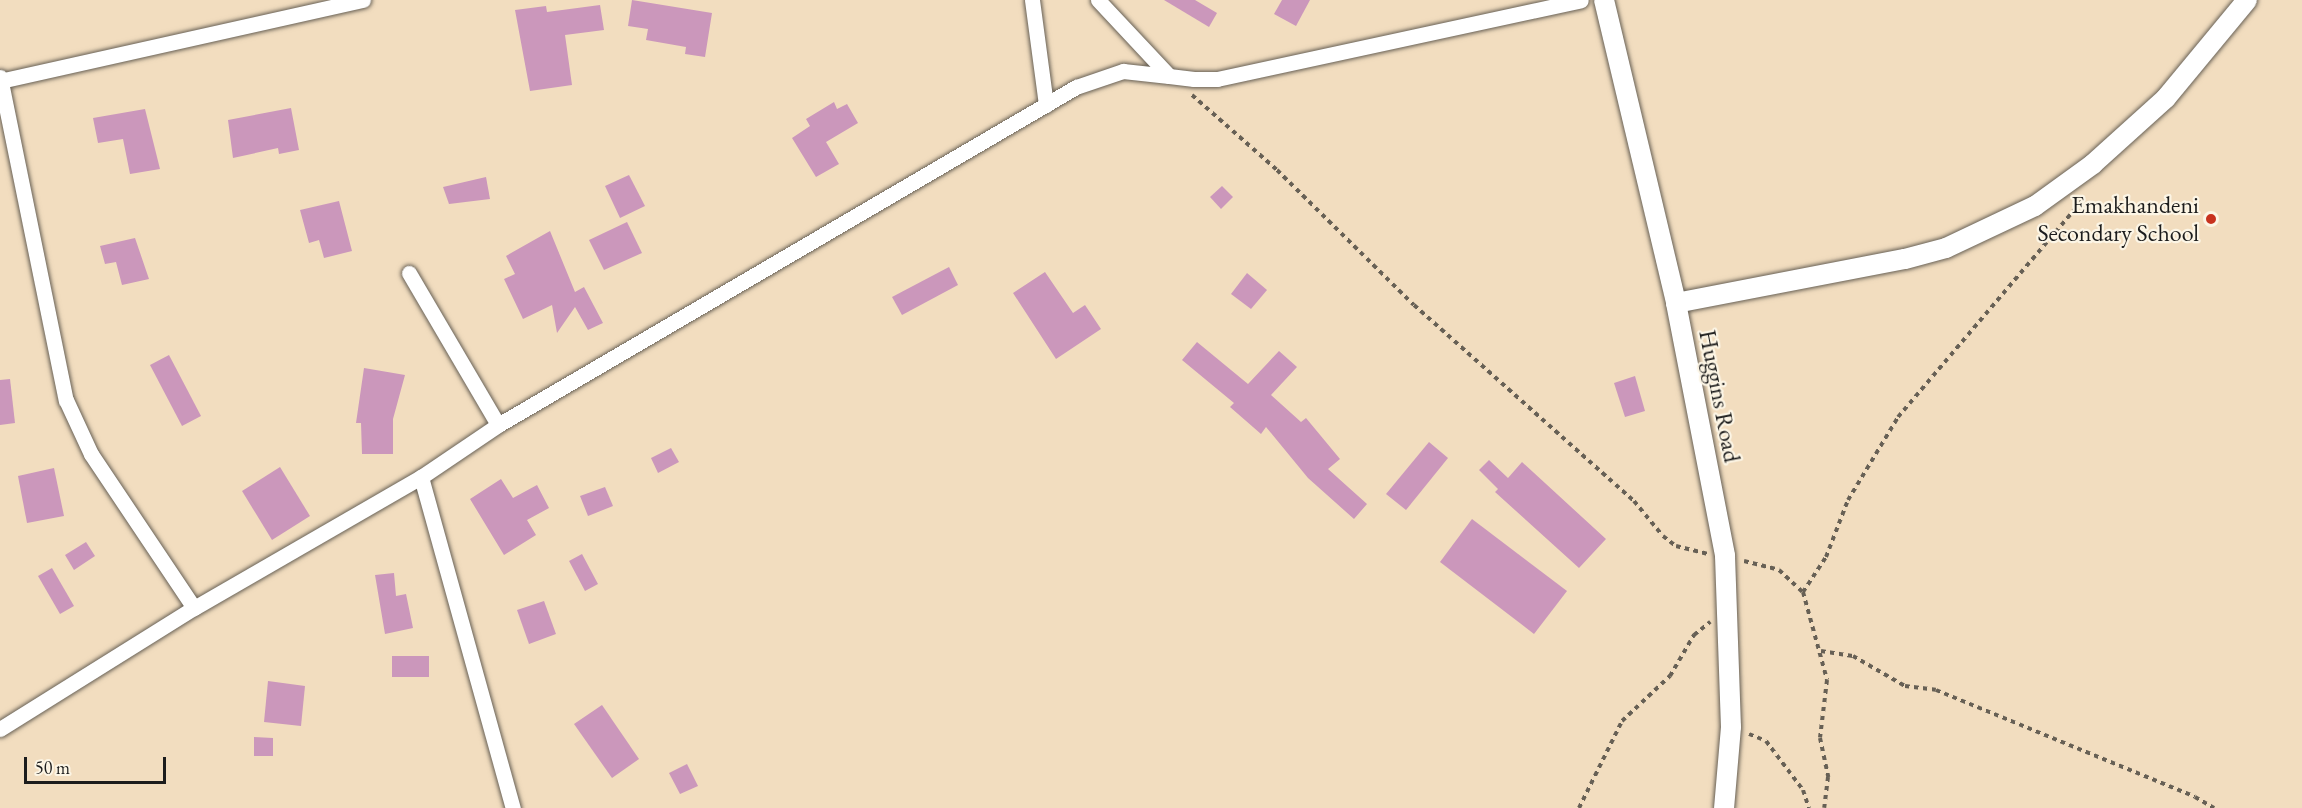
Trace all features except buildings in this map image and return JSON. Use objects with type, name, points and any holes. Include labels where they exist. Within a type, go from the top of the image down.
[{"type":"street","points":[[1032,0],[1047,105]]},
{"type":"street","points":[[1098,0],[1168,76]]},
{"type":"street","points":[[0,729],[194,608],[421,477],[498,425],[1076,87],[1123,71],[1217,79],[1581,0]]},
{"type":"street","name":"Huggins Road","points":[[1604,0],[1676,303],[1725,556],[1731,727],[1724,808]]},
{"type":"street","points":[[1676,303],[1905,260],[1946,248],[2035,206],[2093,164],[2166,98],[2247,0]]},
{"type":"street","points":[[194,608],[97,463],[66,400],[0,79],[353,1]]},
{"type":"street","points":[[410,273],[498,425]]},
{"type":"street","points":[[421,477],[513,808]]},
{"type":"path","points":[[1168,76],[1229,125],[1414,305],[1634,501],[1663,536],[1676,546],[1779,570],[1803,592],[1821,651],[1827,680],[1820,738],[1828,777],[1824,808]]},
{"type":"path","points":[[1803,592],[1826,557],[1848,500],[1898,417],[2082,201],[2093,164]]},
{"type":"path","points":[[1579,808],[1622,721],[1670,676],[1694,635],[1727,609]]},
{"type":"path","points":[[1821,651],[1854,656],[1905,686],[1936,690],[2214,808]]},
{"type":"path","points":[[1731,727],[1766,741],[1803,790],[1809,808]]},
{"type":"place","name":"Emakhandeni Secondary School","points":[[2211,219]]}]
